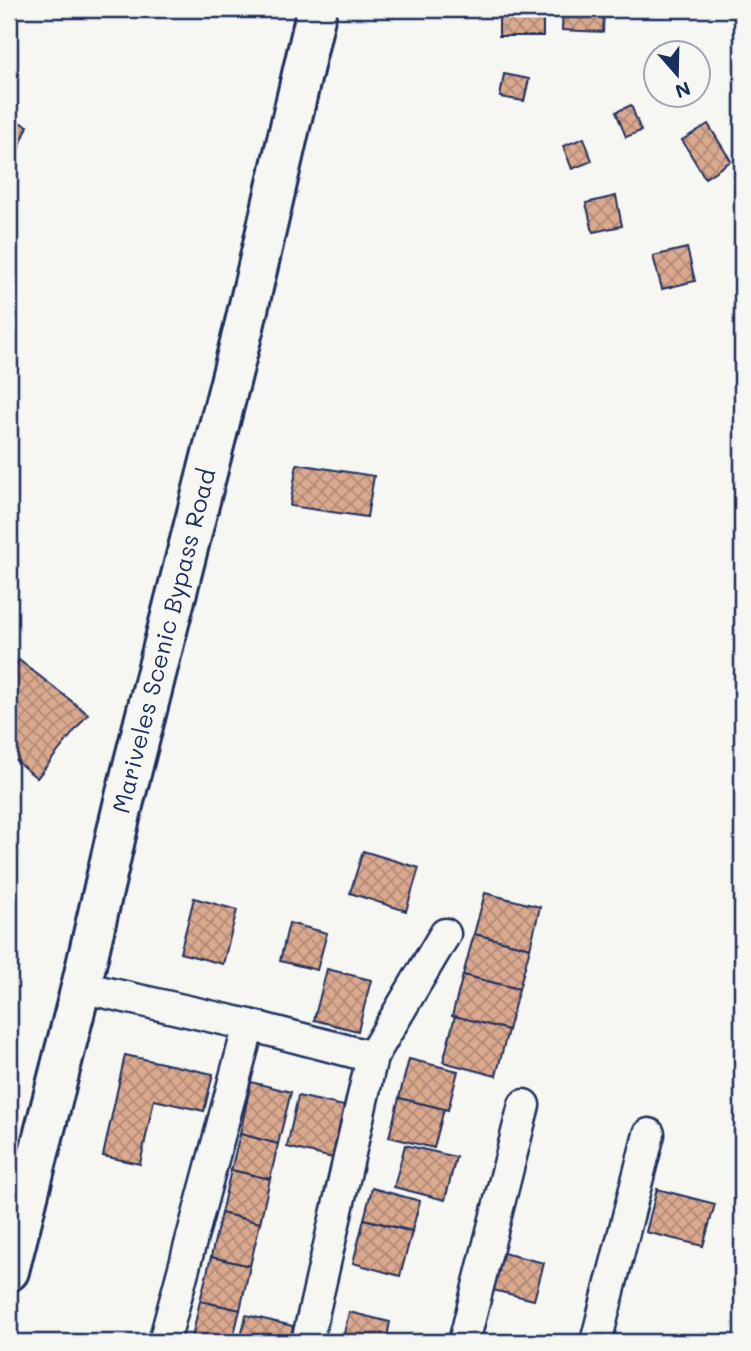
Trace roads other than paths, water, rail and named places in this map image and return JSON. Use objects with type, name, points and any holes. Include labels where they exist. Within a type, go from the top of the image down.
[{"type":"main road","name":"Mariveles Scenic Bypass Road","points":[[9,1270],[244,327],[317,9]]},
{"type":"street","points":[[307,1342],[372,1057],[445,934]]},
{"type":"street","points":[[81,987],[249,1025],[372,1057]]},
{"type":"street","points":[[164,1342],[249,1025]]},
{"type":"street","points":[[464,1342],[524,1105]]},
{"type":"street","points":[[596,1342],[649,1134]]}]
